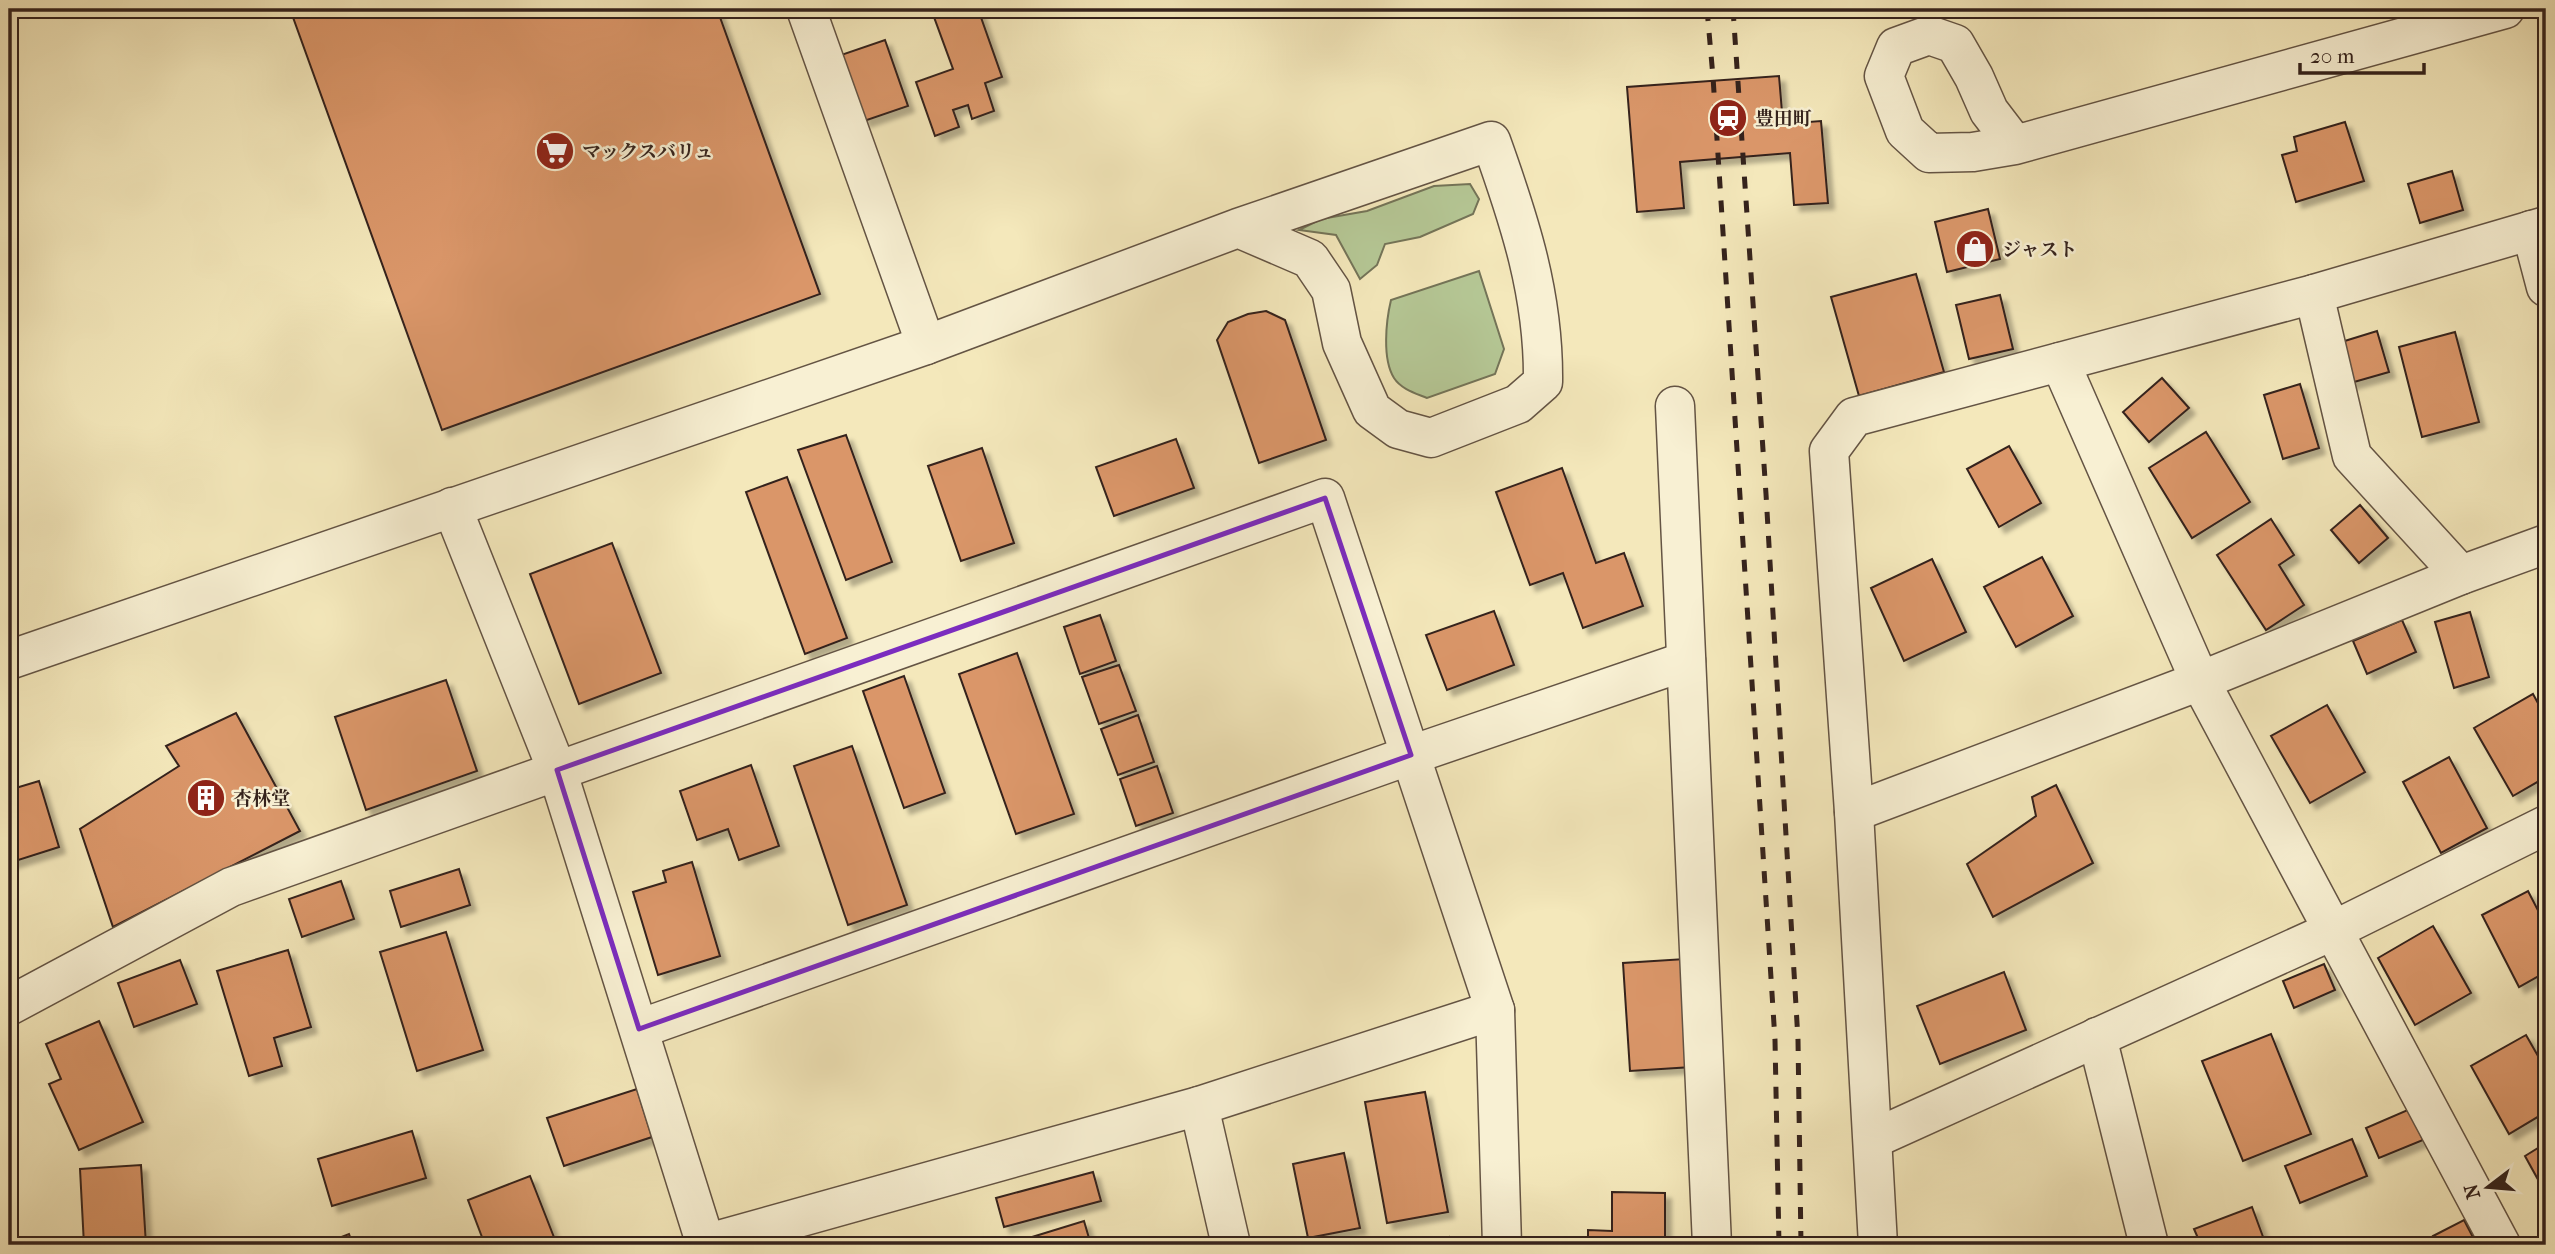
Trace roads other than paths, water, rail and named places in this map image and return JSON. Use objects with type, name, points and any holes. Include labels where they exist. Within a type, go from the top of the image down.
[{"type":"street","points":[[806,9],[926,345]]},
{"type":"street","points":[[2015,145],[2504,9]]},
{"type":"street","points":[[9,660],[926,345],[1238,228],[1491,141],[1517,214],[1534,275],[1544,350],[1544,382],[1518,404],[1431,439],[1398,429],[1372,410],[1342,343],[1331,290],[1310,259],[1238,228]]},
{"type":"street","points":[[1878,1245],[1854,812],[1829,451],[1854,417],[2314,294],[2538,228],[2546,287]]},
{"type":"street","points":[[2314,294],[2352,456],[2461,575]]},
{"type":"street","points":[[2060,362],[2200,681],[2501,1245]]},
{"type":"street","points":[[1675,406],[1712,1245]]},
{"type":"street","points":[[9,1006],[231,887],[1325,498],[1495,1010],[1502,1245]]},
{"type":"street","points":[[452,507],[557,770],[704,1245],[1199,1107],[1495,1010]]},
{"type":"street","points":[[1854,812],[2200,681],[2461,575],[2546,544]]},
{"type":"street","points":[[639,1028],[1411,755],[1686,661]]},
{"type":"street","points":[[1873,1139],[2332,931],[2546,825]]},
{"type":"street","points":[[2097,1037],[2149,1245]]},
{"type":"street","points":[[1199,1107],[1231,1245]]},
{"type":"railway","points":[[1707,9],[1775,1040],[1779,1245]]},
{"type":"railway","points":[[1733,9],[1766,494],[1798,1040],[1801,1245]]},
{"type":"place","name":"豊田町","points":[[1728,118]]},
{"type":"place","name":"マックスバリュ","points":[[555,151]]},
{"type":"place","name":"ジャスト","points":[[1975,249]]},
{"type":"place","name":"杏林堂","points":[[206,798]]}]
